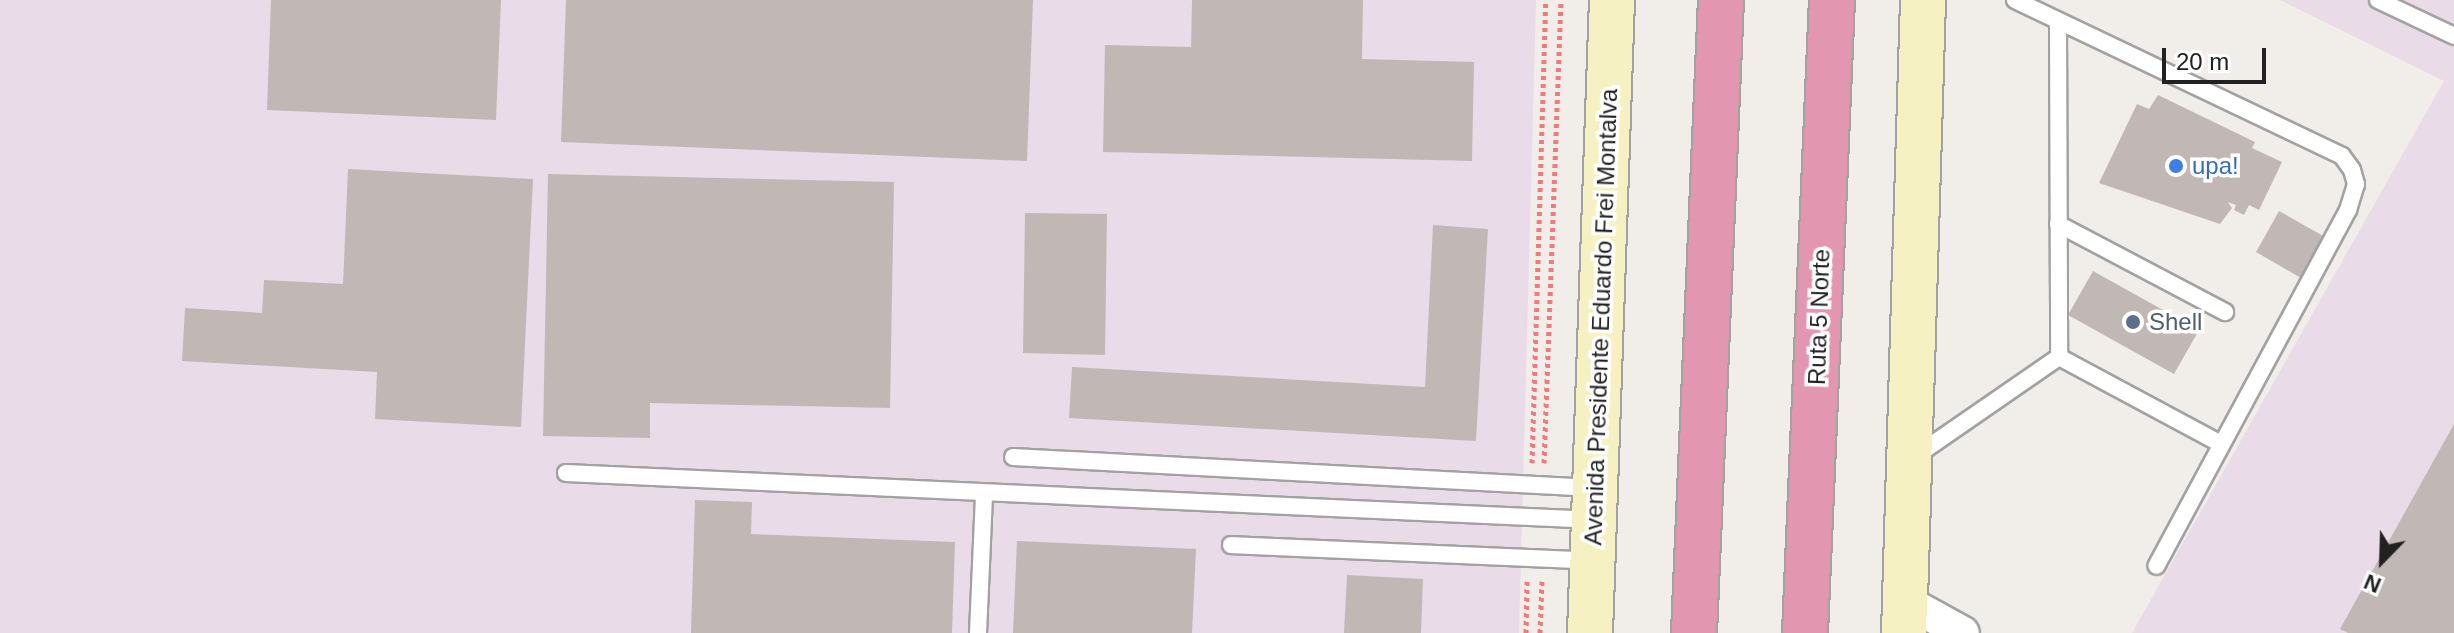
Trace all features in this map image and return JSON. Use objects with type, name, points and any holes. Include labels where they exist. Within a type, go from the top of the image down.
[{"type":"highway","points":[[1694,633],[1721,0]]},
{"type":"highway","name":"Ruta 5 Norte","points":[[1805,633],[1832,0]]},
{"type":"main road","name":"Avenida Presidente Eduardo Frei Montalva","points":[[1590,633],[1612,0]]},
{"type":"main road","points":[[1904,617],[1923,0]]},
{"type":"street","points":[[1904,617],[1963,633]]},
{"type":"lane","points":[[2015,0],[2342,156],[2352,170],[2356,184],[2348,210],[2156,566]]},
{"type":"lane","points":[[2378,0],[2454,36]]},
{"type":"lane","points":[[2058,23],[2059,357]]},
{"type":"lane","points":[[2058,224],[2225,312]]},
{"type":"lane","points":[[1909,460],[2059,357]]},
{"type":"lane","points":[[2059,357],[2221,444]]},
{"type":"lane","points":[[1013,457],[1537,485],[1594,523]]},
{"type":"lane","points":[[566,473],[1594,523]]},
{"type":"lane","points":[[978,633],[984,493]]},
{"type":"lane","points":[[1231,545],[1535,559],[1594,523]]},
{"type":"path","points":[[1537,485],[1546,0]]},
{"type":"path","points":[[1537,485],[1561,0]]},
{"type":"path","points":[[1526,633],[1535,559]]},
{"type":"path","points":[[1535,559],[1540,633]]},
{"type":"shaded area","points":[[0,0],[1536,0],[1519,633],[0,633]]},
{"type":"shaded area","points":[[2280,0],[2454,0],[2454,633],[2132,633],[2444,81]]},
{"type":"building","points":[[271,0],[501,0],[496,120],[267,110]]},
{"type":"building","points":[[566,0],[1033,0],[1027,161],[561,142]]},
{"type":"building","points":[[1192,0],[1363,0],[1362,59],[1474,62],[1472,161],[1103,152],[1105,45],[1191,47]]},
{"type":"building","name":"upa!","points":[[2158,95],[2255,142],[2252,148],[2282,162],[2259,210],[2249,205],[2244,215],[2234,210],[2236,205],[2228,202],[2232,208],[2220,224],[2099,183],[2137,104],[2149,109]]},
{"type":"building","points":[[348,169],[533,179],[521,427],[375,419],[377,372],[182,361],[185,308],[262,313],[264,280],[343,284]]},
{"type":"building","points":[[548,174],[894,182],[890,408],[650,403],[650,438],[543,436]]},
{"type":"building","points":[[2279,211],[2325,237],[2301,278],[2256,252]]},
{"type":"building","points":[[1025,213],[1107,214],[1105,355],[1023,353]]},
{"type":"building","points":[[1433,225],[1488,229],[1476,441],[1069,418],[1072,367],[1425,387]]},
{"type":"building","name":"Shell","points":[[2093,271],[2199,330],[2174,374],[2068,315]]},
{"type":"building","points":[[2454,424],[2454,633],[2348,633],[2340,629]]},
{"type":"building","points":[[695,500],[752,502],[751,534],[955,542],[952,633],[691,633]]},
{"type":"building","points":[[1017,541],[1196,549],[1192,633],[1013,633]]},
{"type":"building","points":[[1347,575],[1423,579],[1421,633],[1344,633]]},
{"type":"place","name":"upa!","points":[[2176,166]]},
{"type":"place","name":"Shell","points":[[2133,322]]}]
